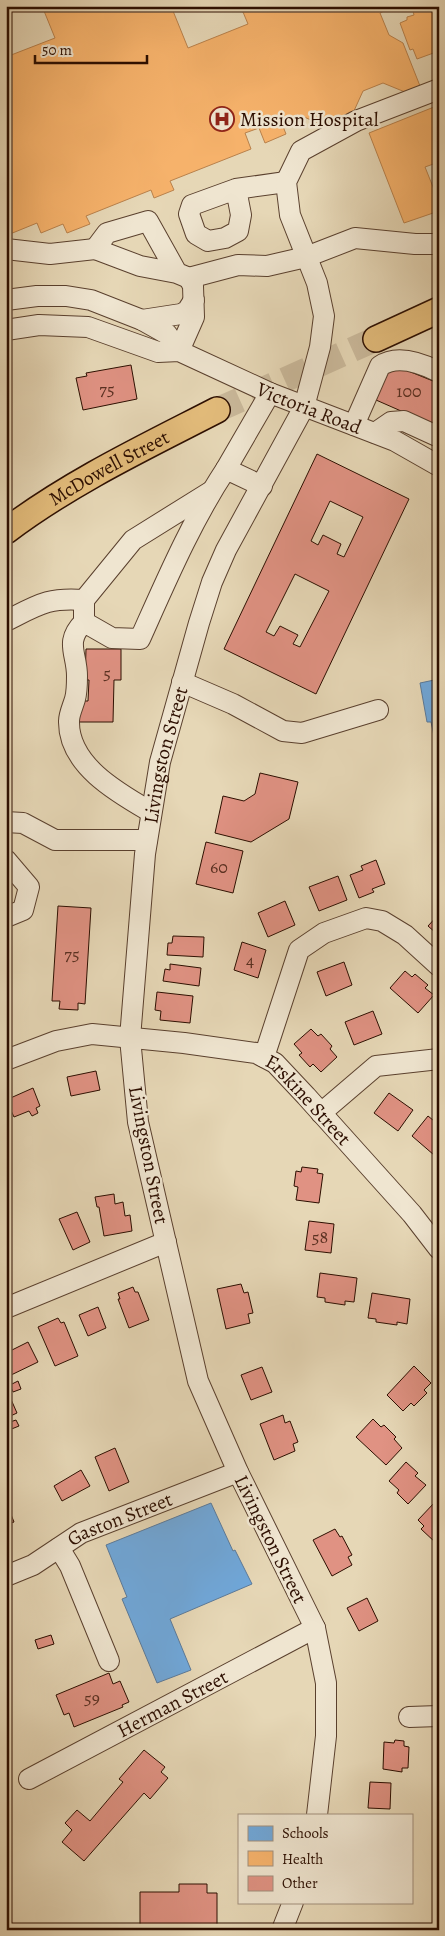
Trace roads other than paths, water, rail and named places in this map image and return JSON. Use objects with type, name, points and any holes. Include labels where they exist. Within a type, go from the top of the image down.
[{"type":"main road","points":[[376,339],[439,310]]},
{"type":"main road","name":"McDowell Street","points":[[6,531],[39,506],[112,464],[217,410]]},
{"type":"street","points":[[236,189],[286,182],[301,151],[356,121],[439,89]]},
{"type":"street","name":"Livingston Street","points":[[286,182],[290,215],[317,283],[324,316],[320,348],[304,407],[226,550],[212,582],[182,682],[160,762],[151,812],[130,1038],[138,1122],[198,1381],[238,1472],[315,1628],[326,1683],[326,1736],[317,1814]]},
{"type":"street","points":[[95,249],[107,233],[148,221],[183,276],[193,286],[194,317],[179,351]]},
{"type":"street","points":[[6,250],[50,254],[95,249],[140,266],[183,276],[238,265],[267,266],[306,257],[355,238],[415,244],[439,244]]},
{"type":"street","name":"Victoria Road","points":[[6,300],[37,296],[66,296],[91,300],[142,320],[167,334],[179,351]]},
{"type":"street","points":[[142,320],[181,314],[187,311],[194,300]]},
{"type":"street","name":"Victoria Road","points":[[6,330],[39,324],[88,327],[158,352],[179,351],[270,393],[395,441],[439,466]]},
{"type":"street","points":[[354,426],[380,366],[387,361],[395,359],[406,361],[438,371]]},
{"type":"street","points":[[84,622],[112,638],[140,639],[180,550],[211,491],[226,469],[270,393]]},
{"type":"street","points":[[374,433],[391,422],[404,421],[439,436]]},
{"type":"street","points":[[226,469],[262,486]]},
{"type":"street","points":[[151,812],[125,797],[98,776],[80,758],[75,748],[69,721],[76,697],[77,674],[72,650],[76,630],[84,622],[84,600],[133,540],[211,491]]},
{"type":"street","points":[[6,621],[45,602],[63,598],[84,600]]},
{"type":"street","points":[[182,682],[233,704],[283,731],[302,734],[378,710]]},
{"type":"street","points":[[6,822],[23,823],[55,840],[147,840]]},
{"type":"street","points":[[6,860],[29,887],[23,910],[6,917]]},
{"type":"street","points":[[264,1057],[299,950],[324,933],[366,918],[382,921],[405,936],[439,966]]},
{"type":"street","name":"Erskine Street","points":[[6,1060],[56,1041],[92,1034],[222,1047],[256,1053],[275,1062],[412,1214],[439,1249]]},
{"type":"street","points":[[321,1113],[376,1066],[439,1060]]},
{"type":"street","points":[[6,1308],[166,1242]]},
{"type":"street","name":"Gaston Street","points":[[6,1576],[33,1565],[81,1533],[238,1472]]},
{"type":"street","points":[[59,1548],[70,1566],[109,1661]]},
{"type":"street","name":"Herman Street","points":[[29,1779],[315,1628]]},
{"type":"street","points":[[409,1717],[439,1716]]},
{"type":"street","points":[[282,1930],[292,1904]]},
{"type":"tunnel","points":[[217,410],[376,339]]},
{"type":"place","name":"Mission Hospital","points":[[222,119]]}]
